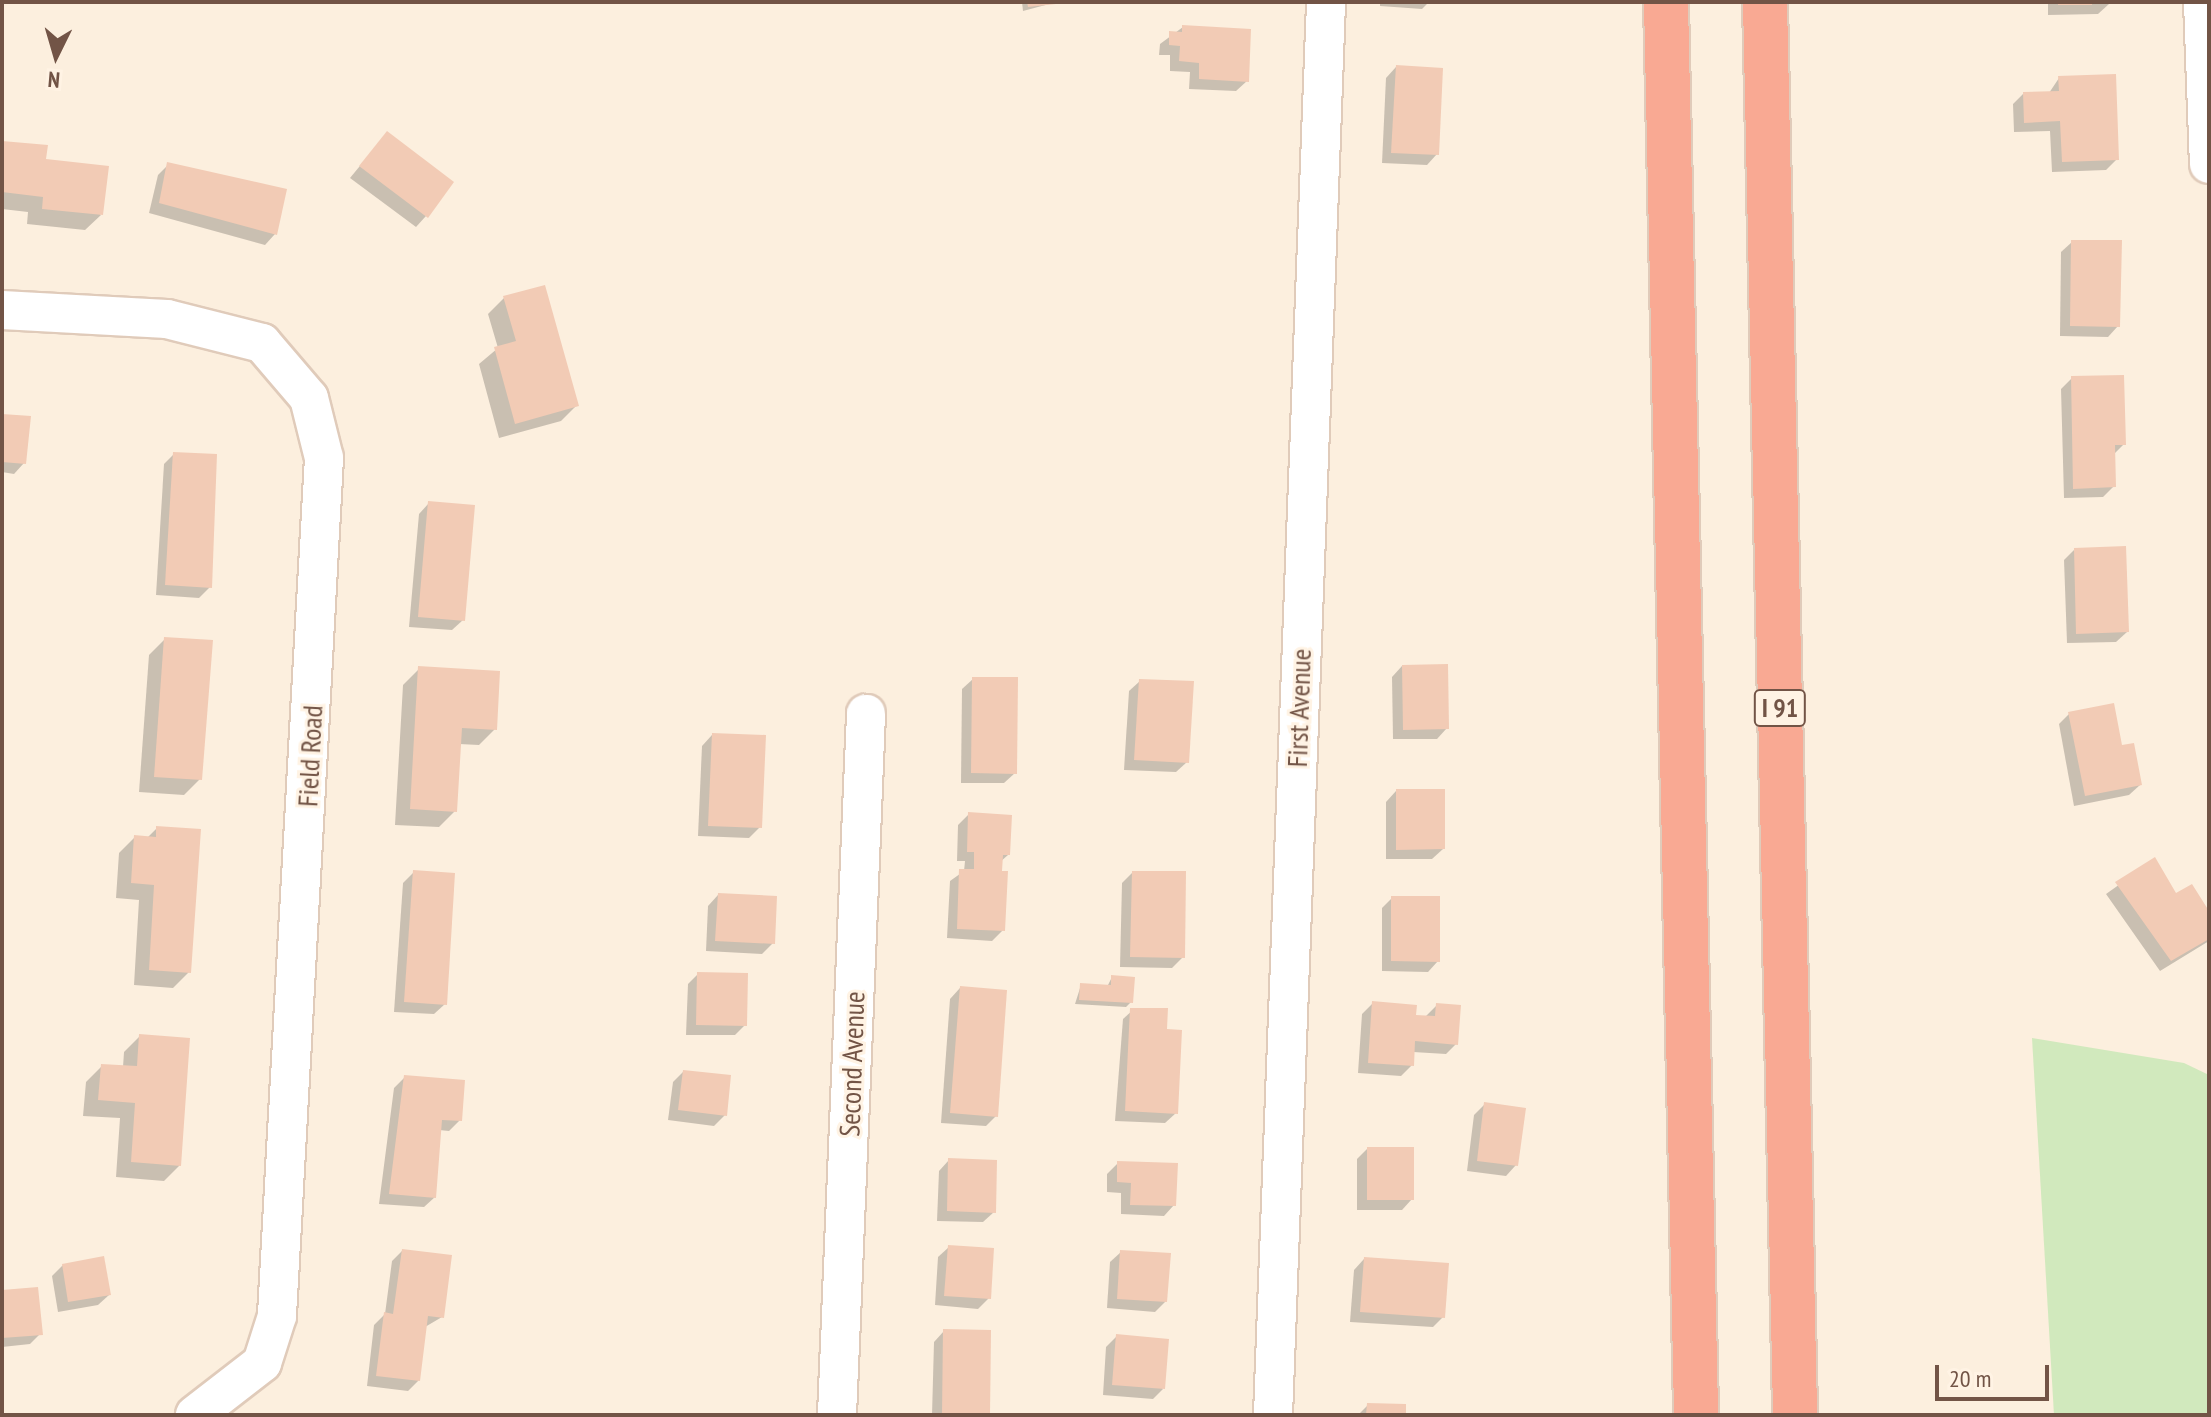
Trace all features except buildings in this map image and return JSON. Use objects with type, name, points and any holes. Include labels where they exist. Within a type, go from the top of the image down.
[{"type":"highway","points":[[1666,2],[1696,1415]]},
{"type":"highway","name":"I 91","points":[[1765,2],[1795,1415]]},
{"type":"street","name":"First Avenue","points":[[1273,1415],[1326,2]]},
{"type":"street","points":[[2203,2],[2209,164]]},
{"type":"street","name":"Field Road","points":[[2,310],[167,319],[262,343],[309,398],[324,458],[277,1316],[262,1363],[195,1415]]},
{"type":"street","name":"Second Avenue","points":[[837,1415],[866,714]]},
{"type":"green space","points":[[2032,1038],[2184,1063],[2209,1075],[2209,1415],[2054,1415]]}]
